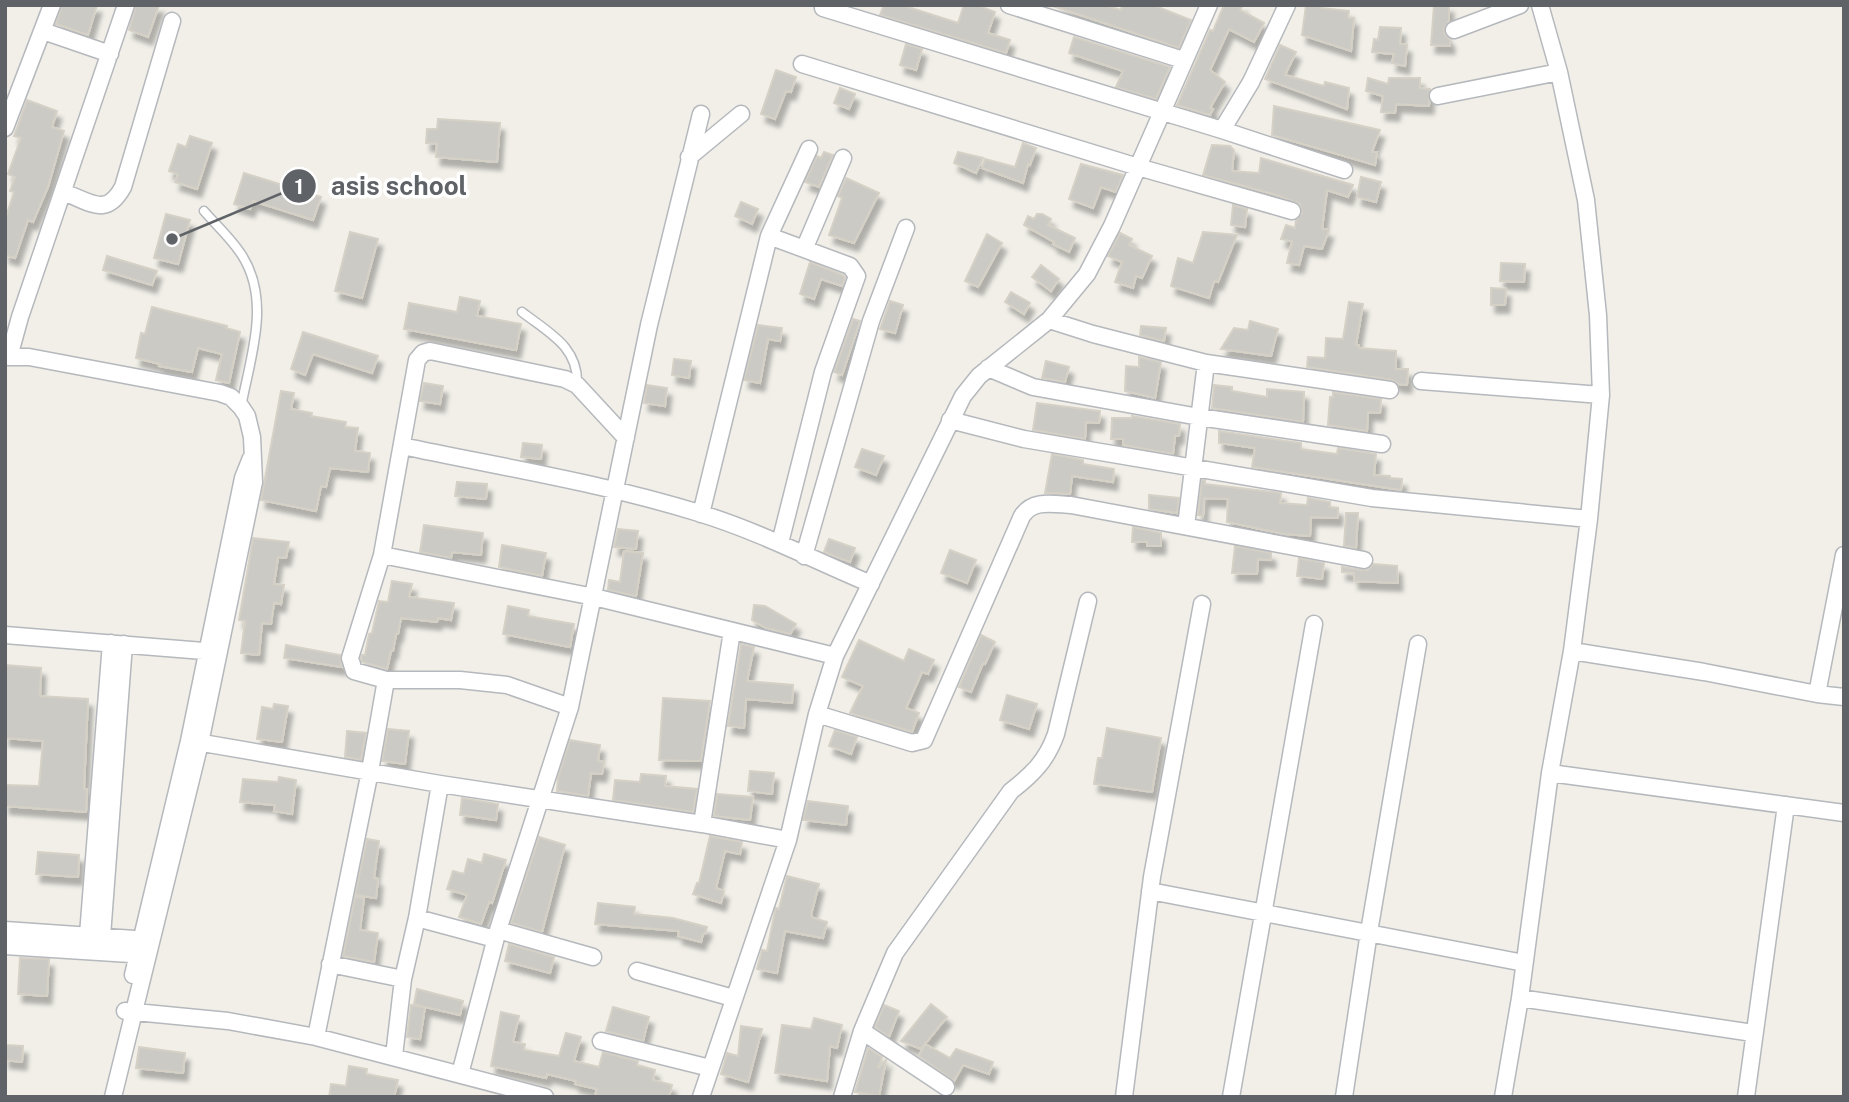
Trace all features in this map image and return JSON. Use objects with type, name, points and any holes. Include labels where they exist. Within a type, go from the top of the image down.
[{"type":"street","points":[[5,128],[52,5]]},
{"type":"street","points":[[106,1097],[194,742],[243,478],[252,455],[250,425],[241,407],[231,397],[7,353],[13,314],[64,192],[126,5]]},
{"type":"street","points":[[1009,5],[1183,60]]},
{"type":"street","points":[[701,1097],[788,840],[817,714],[835,656],[963,396],[988,368],[1049,320],[1087,274],[1112,226],[1209,5]]},
{"type":"street","points":[[1222,130],[1251,82],[1287,5]]},
{"type":"street","points":[[1454,30],[1520,5]]},
{"type":"street","points":[[1503,1097],[1520,998],[1550,773],[1572,651],[1601,395],[1598,315],[1586,200],[1559,72],[1540,5]]},
{"type":"street","points":[[823,8],[1344,170]]},
{"type":"street","points":[[64,192],[105,206],[117,199],[124,187],[172,21]]},
{"type":"street","points":[[43,31],[110,54]]},
{"type":"street","points":[[802,64],[1138,167],[1292,211]]},
{"type":"street","points":[[1438,96],[1559,72]]},
{"type":"street","points":[[460,1074],[497,934],[570,707],[649,325],[701,114]]},
{"type":"street","points":[[689,158],[741,114]]},
{"type":"street","points":[[701,514],[769,236],[809,149]]},
{"type":"street","points":[[805,247],[843,158]]},
{"type":"street","points":[[804,556],[871,321],[906,228]]},
{"type":"street","points":[[769,236],[805,247],[850,266],[857,276],[823,372],[779,544]]},
{"type":"street","points":[[1049,320],[1206,363],[1390,390]]},
{"type":"street","points":[[570,707],[507,685],[460,680],[387,681],[354,671],[350,663],[382,555],[417,360],[424,353],[430,351],[565,379],[578,385],[626,438]]},
{"type":"street","points":[[1186,526],[1206,363]]},
{"type":"street","points":[[988,368],[1033,387],[1199,417],[1382,444]]},
{"type":"street","points":[[1421,381],[1601,395]]},
{"type":"street","points":[[950,420],[1024,439],[1373,498],[1589,519]]},
{"type":"street","points":[[402,446],[616,491],[701,514],[871,584]]},
{"type":"street","points":[[817,714],[912,743],[924,740],[1022,516],[1026,509],[1035,504],[1071,505],[1364,560]]},
{"type":"street","points":[[382,555],[594,597],[835,656]]},
{"type":"street","points":[[1817,694],[1844,555]]},
{"type":"street","points":[[842,1097],[862,1031],[895,953],[1010,791],[1031,775],[1049,752],[1056,734],[1088,601]]},
{"type":"street","points":[[1124,1097],[1150,891],[1202,604]]},
{"type":"street","points":[[1231,1097],[1314,624]]},
{"type":"street","points":[[702,824],[732,631]]},
{"type":"street","points":[[5,635],[210,656]]},
{"type":"street","points":[[5,644],[117,648]]},
{"type":"street","points":[[1344,1097],[1418,644]]},
{"type":"street","points":[[95,935],[117,648]]},
{"type":"street","points":[[1572,651],[1844,697]]},
{"type":"street","points":[[316,1037],[387,681]]},
{"type":"street","points":[[194,742],[788,840]]},
{"type":"street","points":[[1550,773],[1844,813]]},
{"type":"street","points":[[394,1056],[403,979],[417,918],[440,784]]},
{"type":"street","points":[[1746,1097],[1786,804]]},
{"type":"street","points":[[1150,891],[1524,963]]},
{"type":"street","points":[[417,918],[593,957]]},
{"type":"street","points":[[5,930],[95,935],[145,947]]},
{"type":"street","points":[[5,946],[145,947]]},
{"type":"street","points":[[330,964],[403,979]]},
{"type":"street","points":[[637,971],[733,998]]},
{"type":"street","points":[[1520,998],[1753,1032]]},
{"type":"street","points":[[129,1012],[228,1021],[316,1037],[545,1097]]},
{"type":"street","points":[[113,1097],[129,1012]]},
{"type":"street","points":[[862,1031],[946,1087]]},
{"type":"street","points":[[601,1041],[710,1068]]},
{"type":"lane","points":[[204,211],[243,257],[255,290],[257,328],[241,407]]},
{"type":"lane","points":[[522,312],[561,341],[577,364],[578,385]]},
{"type":"building","points":[[62,5],[97,5],[88,35],[56,24]]},
{"type":"building","points":[[136,5],[159,5],[148,37],[129,30]]},
{"type":"building","points":[[884,5],[902,5],[958,23],[964,5],[977,5],[995,12],[988,33],[1010,40],[1006,53],[880,15]]},
{"type":"building","points":[[1050,5],[1105,5],[1121,10],[1122,5],[1153,5],[1191,20],[1179,48]]},
{"type":"building","points":[[1224,5],[1243,5],[1240,10],[1264,23],[1254,42],[1229,29],[1210,70],[1225,82],[1210,108],[1213,109],[1210,115],[1177,105]]},
{"type":"building","points":[[1306,5],[1349,11],[1348,18],[1354,18],[1351,51],[1302,35]]},
{"type":"building","points":[[1434,5],[1449,5],[1449,21],[1444,29],[1450,46],[1431,45]]},
{"type":"building","points":[[1380,27],[1401,28],[1400,44],[1407,45],[1405,66],[1392,63],[1394,54],[1372,52]]},
{"type":"building","points":[[1074,37],[1170,67],[1156,99],[1116,87],[1123,71],[1069,53]]},
{"type":"building","points":[[906,44],[922,49],[916,70],[900,65]]},
{"type":"building","points":[[1280,45],[1296,52],[1285,75],[1324,86],[1325,82],[1349,88],[1347,109],[1265,79]]},
{"type":"building","points":[[776,70],[796,77],[791,92],[786,91],[775,119],[761,114]]},
{"type":"building","points":[[1368,78],[1388,84],[1389,78],[1420,78],[1420,88],[1430,89],[1429,106],[1396,104],[1395,113],[1381,112],[1383,96],[1366,91]]},
{"type":"building","points":[[840,88],[855,94],[849,109],[834,103]]},
{"type":"building","points":[[27,100],[57,111],[52,127],[64,131],[48,187],[33,222],[28,220],[15,258],[5,255],[5,220],[14,192],[10,191],[15,177],[8,174],[21,138],[14,136]]},
{"type":"building","points":[[1274,106],[1380,130],[1372,152],[1377,152],[1375,165],[1272,135]]},
{"type":"building","points":[[438,119],[500,123],[497,162],[436,157],[437,144],[426,143],[427,129],[437,129]]},
{"type":"building","points":[[190,136],[212,143],[197,189],[175,182],[178,174],[169,171],[178,144],[186,147]]},
{"type":"building","points":[[1023,143],[1036,148],[1023,183],[982,168],[985,159],[1015,167]]},
{"type":"building","points":[[1212,145],[1230,146],[1234,150],[1232,171],[1259,173],[1261,158],[1353,185],[1348,197],[1327,190],[1322,229],[1329,230],[1322,249],[1304,246],[1299,265],[1287,263],[1292,241],[1281,239],[1286,225],[1295,228],[1296,220],[1302,213],[1300,204],[1203,175]]},
{"type":"building","points":[[824,152],[833,155],[819,187],[805,182],[817,156],[821,158]]},
{"type":"building","points":[[958,152],[983,158],[976,173],[954,163]]},
{"type":"building","points":[[1081,164],[1123,175],[1116,192],[1101,187],[1093,208],[1069,199]]},
{"type":"building","points":[[244,173],[321,197],[313,220],[253,201],[250,209],[234,204]]},
{"type":"building","points":[[1361,177],[1381,182],[1376,202],[1357,197]]},
{"type":"building","points":[[846,178],[879,193],[854,243],[829,235],[842,198],[838,196]]},
{"type":"building","points":[[741,202],[758,209],[752,224],[735,216]]},
{"type":"building","points":[[1233,205],[1247,209],[1245,227],[1231,225]]},
{"type":"building","points":[[166,214],[190,220],[178,264],[154,258]]},
{"type":"building","points":[[1037,214],[1051,219],[1048,225],[1075,238],[1069,252],[1024,225],[1028,216],[1034,219]]},
{"type":"building","points":[[350,232],[378,239],[362,298],[335,291]]},
{"type":"building","points":[[1203,232],[1237,235],[1218,282],[1214,281],[1209,298],[1171,286],[1178,258],[1193,263]]},
{"type":"building","points":[[1120,233],[1132,239],[1129,245],[1152,256],[1142,278],[1136,276],[1133,288],[1115,282],[1122,262],[1108,256]]},
{"type":"building","points":[[987,234],[1002,243],[978,287],[965,281]]},
{"type":"building","points":[[107,256],[157,271],[152,285],[103,270]]},
{"type":"building","points":[[810,262],[843,275],[845,278],[842,286],[821,279],[814,299],[800,294]]},
{"type":"building","points":[[1501,263],[1525,264],[1524,282],[1500,281]]},
{"type":"building","points":[[1041,265],[1059,279],[1051,291],[1032,277]]},
{"type":"building","points":[[1491,288],[1506,289],[1505,305],[1491,305]]},
{"type":"building","points":[[1011,292],[1030,303],[1024,314],[1005,302]]},
{"type":"building","points":[[460,297],[480,301],[477,316],[521,324],[516,350],[404,329],[409,303],[457,312]]},
{"type":"building","points":[[890,301],[903,305],[895,333],[880,329]]},
{"type":"building","points":[[1349,302],[1363,304],[1356,345],[1359,345],[1359,348],[1396,351],[1396,369],[1408,369],[1407,385],[1392,380],[1307,367],[1308,357],[1325,358],[1326,338],[1343,339]]},
{"type":"building","points":[[152,307],[227,326],[226,328],[240,332],[229,383],[216,380],[222,354],[198,348],[192,372],[159,366],[160,364],[136,358],[141,333],[145,334]]},
{"type":"building","points":[[853,319],[860,321],[842,375],[834,372]]},
{"type":"building","points":[[1250,321],[1278,329],[1271,356],[1221,349],[1234,328],[1248,330]]},
{"type":"building","points":[[758,325],[782,328],[780,341],[768,339],[760,383],[744,380]]},
{"type":"building","points":[[1141,326],[1166,328],[1164,341],[1140,335]]},
{"type":"building","points":[[303,332],[378,356],[372,373],[313,354],[305,375],[291,369]]},
{"type":"building","points":[[1139,357],[1161,362],[1155,398],[1125,391],[1126,366],[1139,367]]},
{"type":"building","points":[[674,359],[691,361],[689,378],[672,375]]},
{"type":"building","points":[[1046,361],[1069,367],[1065,382],[1042,378]]},
{"type":"building","points":[[424,383],[443,386],[440,404],[420,401]]},
{"type":"building","points":[[647,385],[667,388],[665,406],[644,403]]},
{"type":"building","points":[[1214,385],[1267,397],[1267,389],[1304,392],[1303,422],[1212,408]]},
{"type":"building","points":[[281,391],[294,393],[291,409],[312,413],[311,416],[346,422],[345,427],[358,428],[355,451],[370,453],[368,472],[330,468],[326,487],[321,486],[316,511],[261,500]]},
{"type":"building","points":[[1333,392],[1381,399],[1380,413],[1368,412],[1367,431],[1328,425],[1330,397],[1333,397]]},
{"type":"building","points":[[1037,403],[1100,411],[1099,423],[1086,422],[1085,439],[1033,430]]},
{"type":"building","points":[[1132,416],[1180,424],[1179,436],[1175,436],[1173,454],[1123,445],[1123,439],[1111,439],[1112,418]]},
{"type":"building","points":[[1219,431],[1301,443],[1301,449],[1337,454],[1338,448],[1376,454],[1374,475],[1402,479],[1401,490],[1252,467],[1255,448],[1219,443]]},
{"type":"building","points":[[523,443],[542,445],[541,459],[521,457]]},
{"type":"building","points":[[862,449],[884,456],[876,475],[855,467]]},
{"type":"building","points":[[1052,454],[1083,460],[1083,464],[1114,469],[1113,482],[1072,476],[1070,494],[1045,493]]},
{"type":"building","points":[[1202,480],[1205,480],[1205,484],[1281,493],[1280,503],[1307,505],[1308,498],[1330,502],[1330,507],[1338,508],[1338,518],[1311,517],[1310,536],[1284,534],[1227,522],[1228,499],[1204,498],[1203,516],[1198,515]]},
{"type":"building","points":[[457,482],[487,484],[486,499],[455,496]]},
{"type":"building","points":[[1149,495],[1179,498],[1177,513],[1149,509]]},
{"type":"building","points":[[1346,513],[1358,513],[1356,548],[1344,546]]},
{"type":"building","points":[[424,525],[483,533],[481,555],[452,552],[451,558],[420,552]]},
{"type":"building","points":[[1133,527],[1161,533],[1161,546],[1132,542]]},
{"type":"building","points":[[618,529],[638,531],[636,549],[614,547]]},
{"type":"building","points":[[253,538],[289,542],[286,558],[278,557],[274,584],[284,585],[281,604],[274,603],[271,624],[262,623],[259,655],[241,653],[245,621],[239,620]]},
{"type":"building","points":[[829,539],[855,548],[850,562],[824,552]]},
{"type":"building","points":[[502,545],[546,553],[542,576],[499,567]]},
{"type":"building","points":[[1235,546],[1271,553],[1271,560],[1258,559],[1257,574],[1232,573]]},
{"type":"building","points":[[950,550],[976,560],[967,583],[941,573]]},
{"type":"building","points":[[624,551],[643,553],[636,596],[608,590],[609,580],[620,582]]},
{"type":"building","points":[[1299,558],[1324,563],[1322,579],[1297,576]]},
{"type":"building","points":[[1373,564],[1397,566],[1398,583],[1354,581],[1354,573],[1342,572],[1342,567],[1368,570]]},
{"type":"building","points":[[392,581],[412,584],[409,597],[454,603],[451,620],[438,618],[437,622],[401,618],[387,669],[362,662],[361,658],[365,655],[369,634],[372,633],[379,601],[388,602]]},
{"type":"building","points":[[754,605],[765,606],[796,624],[790,634],[766,628],[752,620]]},
{"type":"building","points":[[508,606],[529,610],[528,616],[574,624],[570,647],[503,634]]},
{"type":"building","points":[[981,635],[995,642],[971,692],[959,687]]},
{"type":"building","points":[[859,640],[904,661],[909,649],[934,660],[928,674],[922,672],[906,708],[919,713],[912,732],[850,713],[863,686],[842,677]]},
{"type":"building","points":[[741,644],[754,647],[747,681],[793,685],[792,703],[746,699],[744,728],[728,726]]},
{"type":"building","points":[[286,645],[340,655],[342,667],[284,658]]},
{"type":"building","points":[[5,665],[41,668],[40,696],[88,699],[84,789],[87,789],[86,812],[5,806],[5,785],[39,786],[43,741],[5,738]]},
{"type":"building","points":[[1007,695],[1037,704],[1029,729],[1000,720]]},
{"type":"building","points":[[663,698],[710,701],[701,761],[659,760]]},
{"type":"building","points":[[274,704],[288,706],[282,742],[257,739],[262,707],[273,709]]},
{"type":"building","points":[[1107,728],[1161,738],[1152,792],[1094,784]]},
{"type":"building","points":[[388,729],[409,731],[405,764],[382,761]]},
{"type":"building","points":[[835,730],[857,737],[851,754],[829,746]]},
{"type":"building","points":[[347,731],[366,733],[361,760],[345,757]]},
{"type":"building","points":[[570,740],[600,745],[598,761],[604,762],[602,774],[591,773],[588,796],[557,791],[558,777]]},
{"type":"building","points":[[750,771],[774,773],[772,794],[748,791]]},
{"type":"building","points":[[641,774],[666,776],[665,786],[697,789],[693,812],[613,800],[615,780],[640,782]]},
{"type":"building","points":[[279,777],[296,780],[292,814],[274,811],[275,805],[240,802],[243,779],[278,782]]},
{"type":"building","points":[[717,794],[753,797],[750,820],[714,816]]},
{"type":"building","points":[[462,798],[498,804],[496,820],[460,815]]},
{"type":"building","points":[[808,801],[848,806],[846,825],[803,820]]},
{"type":"building","points":[[710,836],[742,842],[740,854],[725,851],[716,888],[724,891],[721,903],[693,894],[699,883]]},
{"type":"building","points":[[539,837],[565,845],[542,932],[511,923]]},
{"type":"building","points":[[367,839],[379,841],[374,878],[378,879],[376,898],[355,895]]},
{"type":"building","points":[[38,852],[79,855],[78,877],[36,874]]},
{"type":"building","points":[[484,854],[506,860],[492,903],[489,902],[481,924],[459,917],[467,895],[447,889],[453,871],[464,874],[468,859],[482,863]]},
{"type":"building","points":[[787,876],[819,884],[811,915],[827,922],[823,938],[785,931],[777,973],[757,969],[762,950],[767,951],[775,911],[776,908],[779,909]]},
{"type":"building","points":[[355,897],[364,898],[360,930],[378,933],[374,962],[343,956]]},
{"type":"building","points":[[598,903],[635,907],[634,914],[673,918],[707,927],[701,942],[678,936],[679,931],[595,924]]},
{"type":"building","points":[[509,944],[554,957],[550,973],[505,961]]},
{"type":"building","points":[[20,958],[49,959],[47,996],[18,994]]},
{"type":"building","points":[[417,989],[463,1001],[460,1015],[425,1007],[420,1039],[407,1037],[411,1005],[424,1007],[414,1004]]},
{"type":"building","points":[[931,1004],[947,1017],[921,1049],[901,1041]]},
{"type":"building","points":[[884,1005],[899,1011],[889,1037],[875,1027]]},
{"type":"building","points":[[613,1007],[649,1017],[643,1041],[606,1031]]},
{"type":"building","points":[[501,1012],[519,1016],[513,1042],[525,1044],[524,1050],[559,1056],[566,1033],[581,1037],[574,1061],[599,1067],[603,1052],[638,1061],[637,1065],[655,1070],[653,1080],[672,1085],[669,1097],[604,1097],[595,1095],[597,1089],[575,1084],[576,1081],[547,1074],[546,1078],[491,1066]]},
{"type":"building","points":[[814,1018],[842,1025],[837,1048],[830,1046],[827,1081],[775,1073],[782,1025],[811,1029]]},
{"type":"building","points":[[741,1026],[762,1029],[748,1082],[721,1074],[727,1053],[738,1056]]},
{"type":"building","points":[[925,1044],[950,1058],[956,1049],[993,1062],[989,1074],[963,1065],[954,1081],[919,1056]]},
{"type":"building","points":[[5,1045],[23,1046],[22,1062],[5,1060]]},
{"type":"building","points":[[139,1047],[185,1053],[183,1073],[136,1068]]},
{"type":"building","points":[[868,1048],[882,1057],[878,1068],[886,1060],[879,1096],[855,1092]]},
{"type":"building","points":[[349,1066],[367,1069],[366,1074],[398,1080],[394,1097],[329,1097],[331,1084],[346,1086]]},
{"type":"place","name":"asis school","points":[[172,239]]}]
